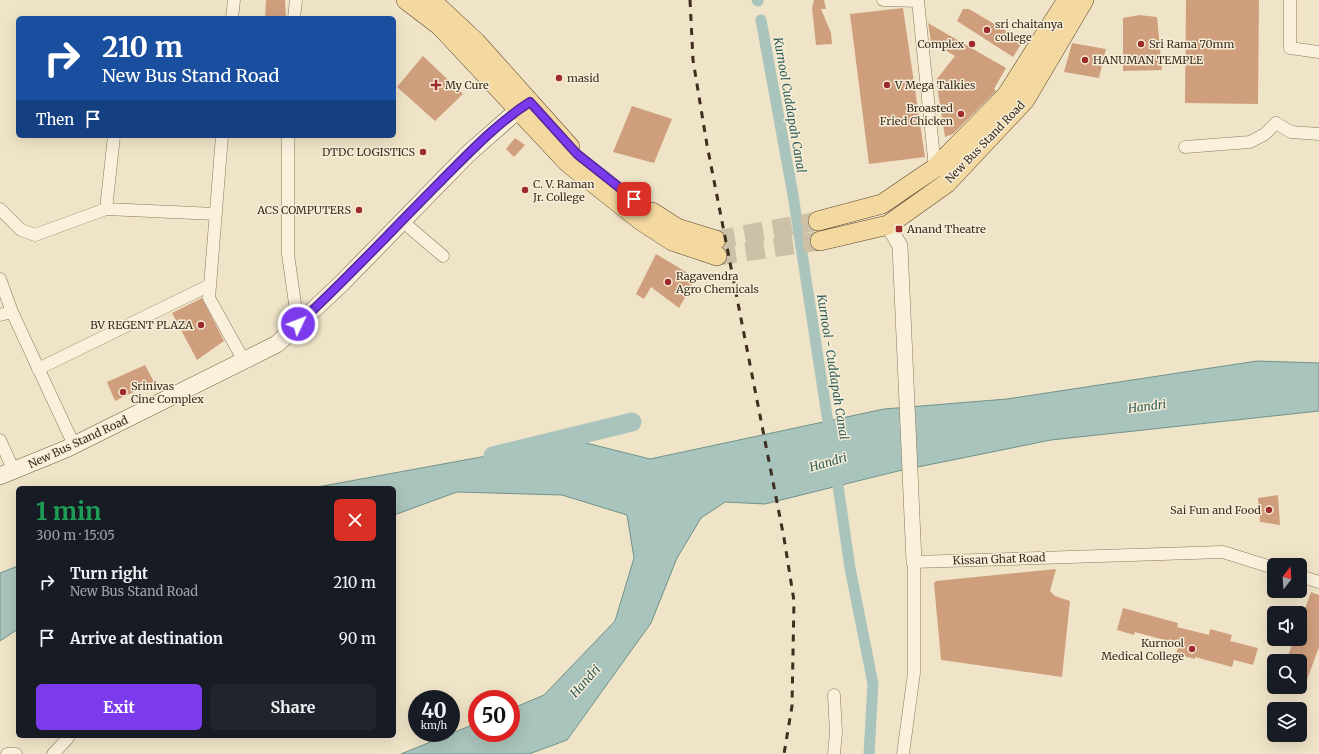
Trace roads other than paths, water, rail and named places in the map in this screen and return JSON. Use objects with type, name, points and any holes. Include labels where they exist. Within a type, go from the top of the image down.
[{"type":"main road","points":[[406,0],[440,26],[577,154],[646,208],[677,228],[717,248]]},
{"type":"main road","points":[[431,0],[476,42],[524,106]]},
{"type":"main road","name":"New Bus Stand Road","points":[[818,221],[882,204],[935,168],[1006,96],[1067,0]]},
{"type":"main road","name":"New Bus Stand Road","points":[[820,241],[888,225],[947,183],[1025,100],[1084,0]]},
{"type":"main road","name":"New Bus Stand Road","points":[[7,474],[74,445],[277,344],[341,284],[468,154],[524,106]]},
{"type":"street","points":[[232,16],[234,0]]},
{"type":"street","points":[[294,16],[296,0]]},
{"type":"street","points":[[883,0],[918,1],[935,168]]},
{"type":"street","points":[[1290,0],[1290,48],[1319,52]]},
{"type":"street","points":[[1185,147],[1250,142],[1265,134],[1276,123],[1291,132],[1319,134]]},
{"type":"street","points":[[106,209],[114,138]]},
{"type":"street","points":[[222,138],[209,298],[244,361]]},
{"type":"street","points":[[288,138],[288,254],[298,324]]},
{"type":"street","points":[[0,209],[21,230],[35,235],[106,209],[216,214]]},
{"type":"street","points":[[402,221],[443,256]]},
{"type":"street","points":[[888,225],[900,246],[914,562],[914,673],[903,754]]},
{"type":"street","points":[[0,279],[6,314],[38,369],[74,445]]},
{"type":"street","points":[[38,369],[210,285]]},
{"type":"street","points":[[0,440],[7,474]]},
{"type":"street","name":"Kissan Ghat Road","points":[[914,562],[1223,552],[1267,566]]},
{"type":"street","points":[[1307,578],[1319,582]]},
{"type":"street","points":[[834,695],[836,733],[834,754]]},
{"type":"street","points":[[53,754],[68,738]]},
{"type":"street","points":[[7,754],[16,754]]},
{"type":"water","name":"Handri","points":[[1257,361],[1319,363],[1319,411],[1051,440],[898,471],[765,504],[725,502],[701,518],[677,558],[651,623],[567,740],[529,754],[401,754],[430,742],[460,742],[460,730],[468,727],[468,742],[520,742],[520,705],[544,695],[615,621],[634,558],[627,515],[562,495],[457,492],[396,514],[396,486],[323,486],[574,440],[650,459],[884,409],[1007,399]]},
{"type":"water","points":[[16,567],[16,630],[0,641],[0,573]]},
{"type":"waterway","name":"Kurnool - Cuddapah Canal","points":[[761,20],[793,195],[830,435]]},
{"type":"waterway","points":[[493,456],[632,422]]},
{"type":"waterway","name":"Handri","points":[[836,472],[850,568],[873,684],[869,754]]},
{"type":"tunnel","points":[[716,240],[818,221]]},
{"type":"tunnel","points":[[717,256],[820,241]]},
{"type":"railway","points":[[690,0],[693,60],[707,145],[784,538],[794,601],[792,706],[784,754]]},
{"type":"place","name":"sri chaitanya college","points":[[987,30]]},
{"type":"place","name":"Complex","points":[[972,44]]},
{"type":"place","name":"Sri Rama 70mm","points":[[1141,44]]},
{"type":"place","name":"HANUMAN TEMPLE","points":[[1085,60]]},
{"type":"place","name":"masid","points":[[559,78]]},
{"type":"place","name":"My Cure","points":[[436,85]]},
{"type":"place","name":"V Mega Talkies","points":[[887,85]]},
{"type":"place","name":"Broasted Fried Chicken","points":[[961,114]]},
{"type":"place","name":"DTDC LOGISTICS","points":[[423,152]]},
{"type":"place","name":"C. V. Raman Jr. College","points":[[525,190]]},
{"type":"place","name":"ACS COMPUTERS","points":[[359,210]]},
{"type":"place","name":"Anand Theatre","points":[[899,229]]},
{"type":"place","name":"Ragavendra Agro Chemicals","points":[[668,282]]},
{"type":"place","name":"BV REGENT PLAZA","points":[[201,325]]},
{"type":"place","name":"Srinivas Cine Complex","points":[[123,392]]},
{"type":"place","name":"Sai Fun and Food","points":[[1269,510]]},
{"type":"place","name":"Kurnool Medical College","points":[[1192,649]]},
{"type":"water label","name":"Kurnool Cuddapah Canal","points":[[790,105]]}]
